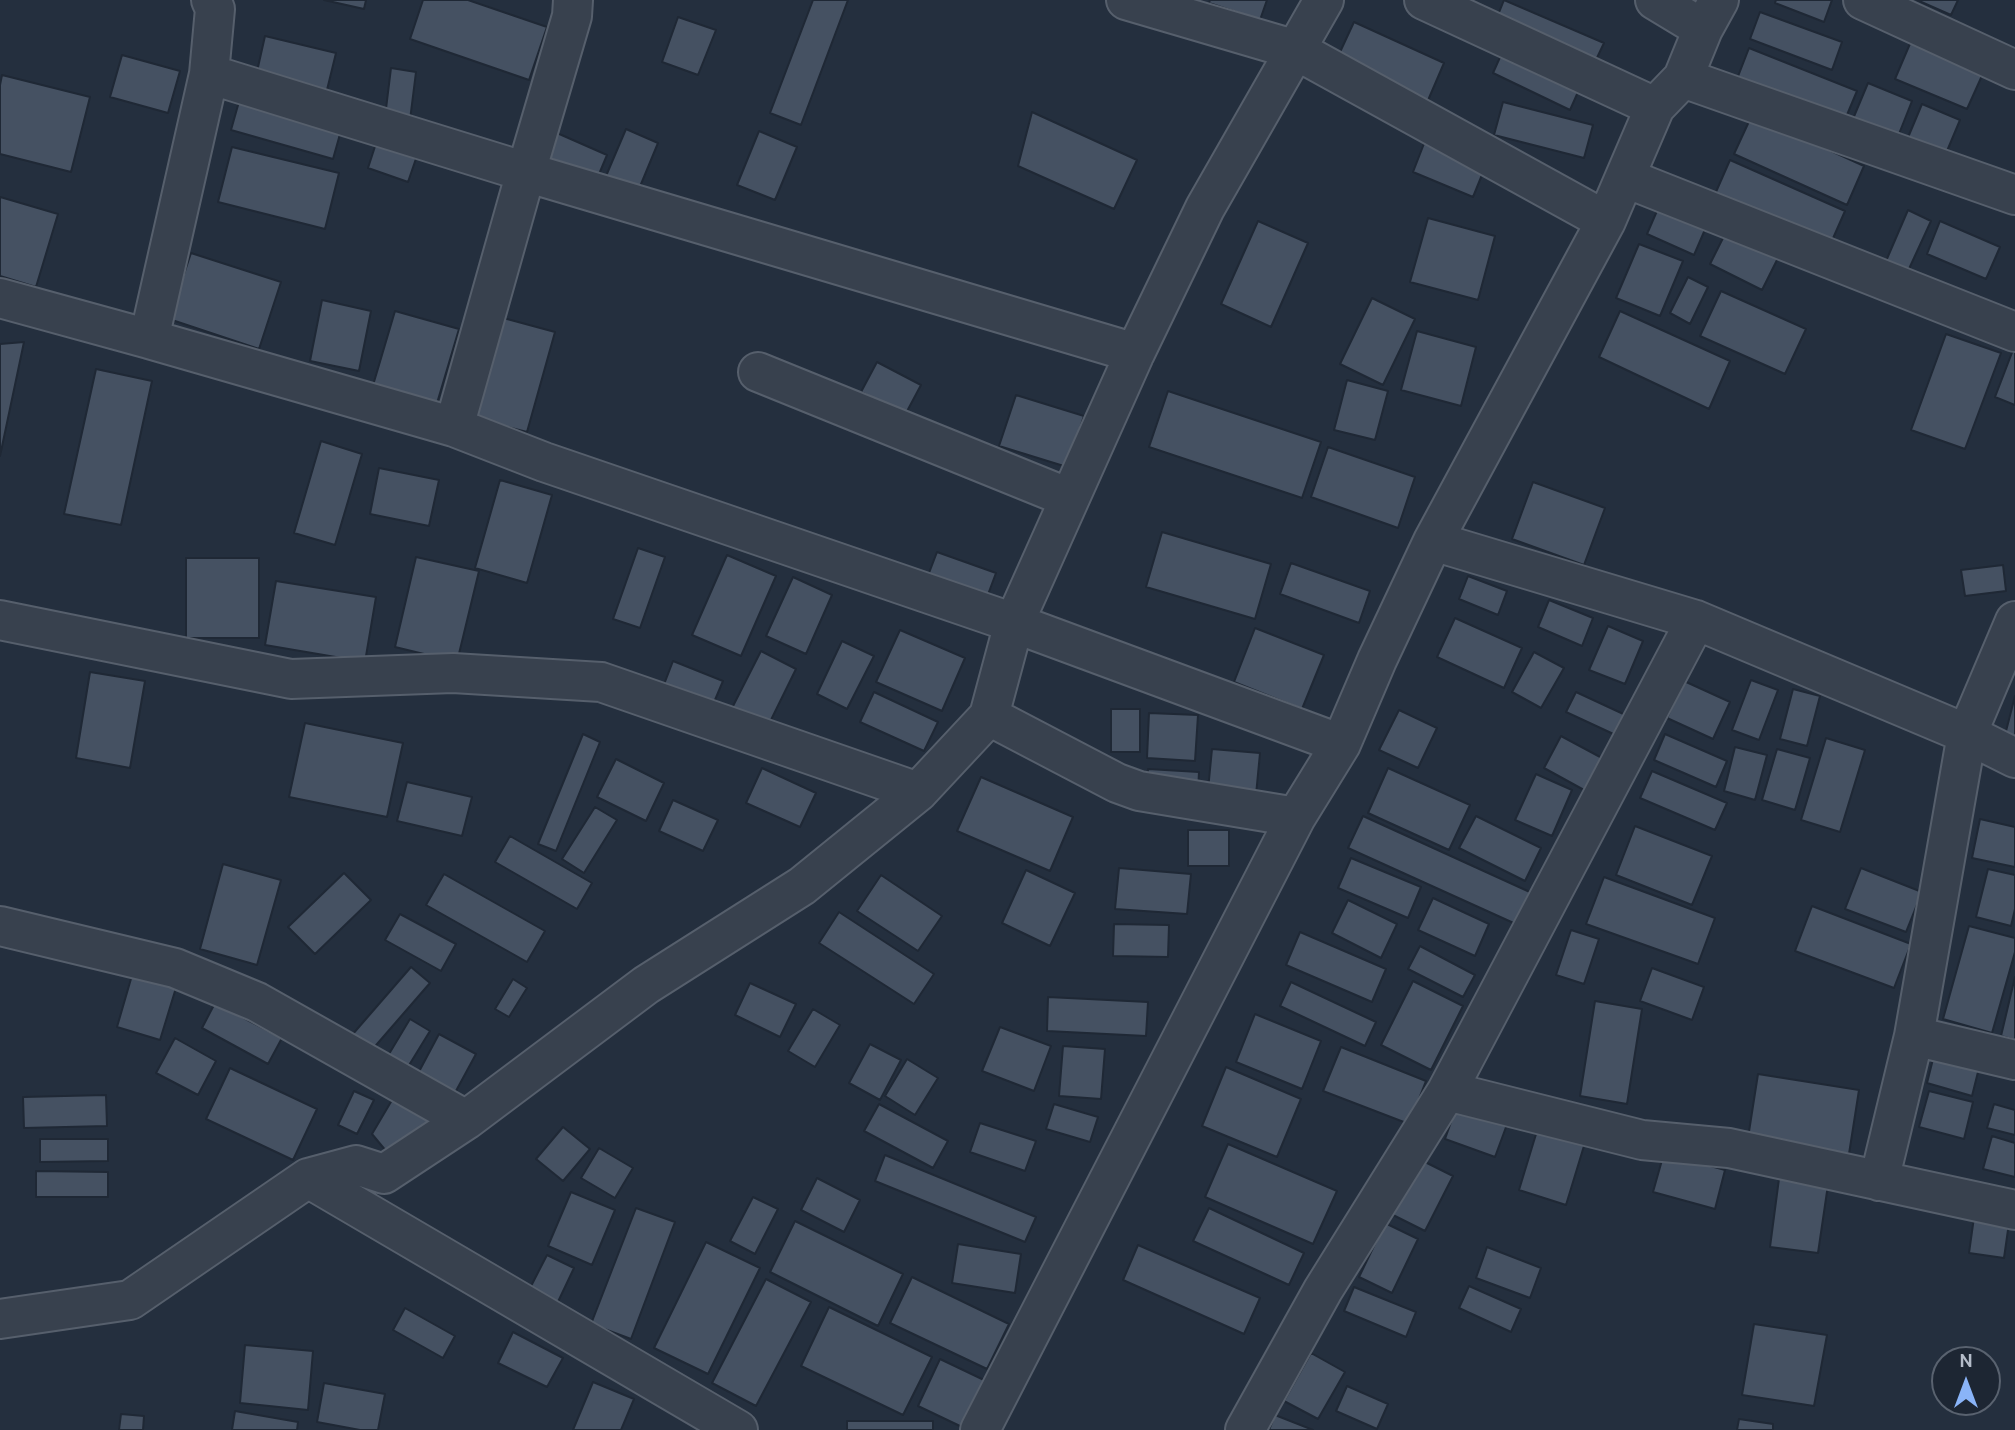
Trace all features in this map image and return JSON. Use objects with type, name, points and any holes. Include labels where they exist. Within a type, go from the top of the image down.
[{"type":"street","points":[[149,339],[209,74],[215,9],[211,0]]},
{"type":"street","points":[[454,427],[572,16],[573,0]]},
{"type":"street","points":[[1126,0],[1296,50],[1606,221]]},
{"type":"street","points":[[0,1319],[130,1300],[308,1178],[356,1166],[384,1174],[466,1121],[646,985],[802,886],[918,792],[989,716],[1014,623],[1135,353],[1205,208],[1324,0]]},
{"type":"street","points":[[1424,0],[1655,107]]},
{"type":"street","points":[[989,1427],[1296,817],[1340,744],[1433,541],[1606,221],[1655,107],[1683,78],[1711,15],[1655,0]]},
{"type":"street","points":[[1863,0],[2015,70]]},
{"type":"street","points":[[209,74],[526,172],[1135,353]]},
{"type":"street","points":[[1683,78],[2015,195]]},
{"type":"street","points":[[1626,178],[2015,332]]},
{"type":"street","points":[[0,298],[454,427],[544,462],[1014,623],[1340,744]]},
{"type":"street","points":[[758,372],[1069,498]]},
{"type":"street","points":[[1433,541],[1696,620],[1967,734],[2015,758]]},
{"type":"street","points":[[0,620],[291,678],[453,673],[601,682],[918,792]]},
{"type":"street","points":[[1245,1430],[1323,1290],[1447,1091],[1696,620]]},
{"type":"street","points":[[1879,1181],[1914,1035],[1967,734],[2015,621]]},
{"type":"street","points":[[989,716],[1118,783],[1139,791],[1296,817]]},
{"type":"street","points":[[0,926],[176,968],[257,1002],[466,1121]]},
{"type":"street","points":[[1914,1035],[2015,1060]]},
{"type":"street","points":[[1447,1091],[1642,1140],[1729,1148],[2015,1210]]},
{"type":"street","points":[[308,1178],[738,1430]]},
{"type":"building","points":[[324,0],[366,0],[364,9]]},
{"type":"building","points":[[423,0],[468,0],[547,27],[529,80],[410,39]]},
{"type":"building","points":[[813,0],[848,0],[801,125],[770,113]]},
{"type":"building","points":[[1210,0],[1267,0],[1260,20],[1209,3]]},
{"type":"building","points":[[1504,0],[1604,43],[1595,62],[1496,20]]},
{"type":"building","points":[[1776,0],[1832,0],[1824,22],[1775,3]]},
{"type":"building","points":[[1917,0],[1958,0],[1951,15]]},
{"type":"building","points":[[1760,12],[1842,42],[1832,70],[1750,39]]},
{"type":"building","points":[[678,17],[716,30],[698,75],[662,62]]},
{"type":"building","points":[[1354,22],[1444,63],[1426,105],[1334,65]]},
{"type":"building","points":[[265,36],[336,53],[326,94],[256,76]]},
{"type":"building","points":[[1912,39],[1985,69],[1967,109],[1895,79]]},
{"type":"building","points":[[1749,48],[1857,91],[1844,122],[1737,79]]},
{"type":"building","points":[[122,55],[180,71],[168,113],[110,97]]},
{"type":"building","points":[[1501,55],[1578,92],[1570,110],[1493,73]]},
{"type":"building","points":[[391,68],[416,72],[410,120],[385,117]]},
{"type":"building","points":[[2,75],[90,97],[71,172],[0,154]]},
{"type":"building","points":[[1868,83],[1912,101],[1895,144],[1850,126]]},
{"type":"building","points":[[242,91],[344,120],[333,159],[231,130]]},
{"type":"building","points":[[1503,102],[1593,125],[1584,158],[1494,135]]},
{"type":"building","points":[[1922,104],[1960,120],[1942,163],[1904,147]]},
{"type":"building","points":[[1032,112],[1137,160],[1114,209],[1018,166]]},
{"type":"building","points":[[1752,115],[1864,166],[1847,205],[1734,154]]},
{"type":"building","points":[[626,129],[658,143],[639,189],[606,176]]},
{"type":"building","points":[[380,131],[421,144],[408,182],[368,168]]},
{"type":"building","points":[[759,131],[797,147],[775,200],[737,185]]},
{"type":"building","points":[[557,133],[607,155],[597,179],[547,157]]},
{"type":"building","points":[[1425,141],[1486,165],[1473,197],[1413,172]]},
{"type":"building","points":[[232,147],[339,173],[325,229],[218,202]]},
{"type":"building","points":[[1730,160],[1845,211],[1827,252],[1712,201]]},
{"type":"building","points":[[0,197],[58,214],[36,287],[0,276]]},
{"type":"building","points":[[1663,197],[1710,218],[1694,255],[1647,234]]},
{"type":"building","points":[[1908,210],[1931,221],[1908,271],[1886,261]]},
{"type":"building","points":[[1428,218],[1495,236],[1478,300],[1410,282]]},
{"type":"building","points":[[1258,221],[1308,243],[1271,327],[1221,304]]},
{"type":"building","points":[[1940,221],[2000,247],[1986,279],[1927,254]]},
{"type":"building","points":[[1726,232],[1778,258],[1762,290],[1710,264]]},
{"type":"building","points":[[1639,244],[1683,261],[1660,316],[1616,298]]},
{"type":"building","points":[[191,253],[281,282],[259,349],[169,319]]},
{"type":"building","points":[[1688,277],[1708,287],[1690,324],[1670,313]]},
{"type":"building","points":[[1721,291],[1806,329],[1785,374],[1700,336]]},
{"type":"building","points":[[1372,298],[1415,319],[1383,385],[1340,364]]},
{"type":"building","points":[[322,300],[371,311],[359,371],[310,361]]},
{"type":"building","points":[[395,311],[459,329],[435,410],[371,392]]},
{"type":"building","points":[[1620,311],[1730,361],[1709,409],[1599,357]]},
{"type":"building","points":[[496,316],[555,332],[527,432],[468,417]]},
{"type":"building","points":[[1417,331],[1476,347],[1461,406],[1401,390]]},
{"type":"building","points":[[1946,334],[2001,353],[1965,449],[1911,430]]},
{"type":"building","points":[[24,342],[0,456],[0,344]]},
{"type":"building","points":[[2015,350],[2015,405],[1995,397]]},
{"type":"building","points":[[877,362],[921,385],[905,415],[861,392]]},
{"type":"building","points":[[96,369],[152,381],[121,525],[64,514]]},
{"type":"building","points":[[1347,380],[1388,391],[1375,440],[1334,430]]},
{"type":"building","points":[[1168,391],[1321,442],[1302,498],[1149,447]]},
{"type":"building","points":[[1016,395],[1084,416],[1067,467],[999,446]]},
{"type":"building","points":[[321,441],[362,454],[335,545],[294,533]]},
{"type":"building","points":[[1328,447],[1415,477],[1398,528],[1311,497]]},
{"type":"building","points":[[379,468],[439,480],[429,526],[370,514]]},
{"type":"building","points":[[500,480],[552,495],[527,583],[475,568]]},
{"type":"building","points":[[1533,482],[1605,508],[1584,565],[1512,539]]},
{"type":"building","points":[[1162,532],[1271,564],[1255,619],[1146,587]]},
{"type":"building","points":[[638,548],[665,557],[640,628],[613,619]]},
{"type":"building","points":[[937,552],[996,573],[980,616],[921,594]]},
{"type":"building","points":[[727,555],[776,576],[741,656],[692,635]]},
{"type":"building","points":[[416,557],[479,571],[457,662],[395,647]]},
{"type":"building","points":[[186,558],[259,558],[259,638],[186,638]]},
{"type":"building","points":[[1291,563],[1370,591],[1359,623],[1280,594]]},
{"type":"building","points":[[2003,565],[2006,591],[1965,596],[1961,570]]},
{"type":"building","points":[[1468,576],[1507,591],[1498,615],[1459,599]]},
{"type":"building","points":[[793,577],[832,595],[806,654],[766,636]]},
{"type":"building","points":[[276,581],[376,597],[365,662],[265,645]]},
{"type":"building","points":[[1549,600],[1593,618],[1582,646],[1538,627]]},
{"type":"building","points":[[1455,618],[1522,648],[1504,688],[1437,657]]},
{"type":"building","points":[[1608,626],[1643,641],[1625,684],[1589,670]]},
{"type":"building","points":[[1255,628],[1324,655],[1302,709],[1234,682]]},
{"type":"building","points":[[900,630],[965,658],[942,711],[876,682]]},
{"type":"building","points":[[842,641],[874,656],[847,709],[817,694]]},
{"type":"building","points":[[761,651],[796,669],[767,728],[731,710]]},
{"type":"building","points":[[1534,652],[1564,668],[1541,708],[1512,692]]},
{"type":"building","points":[[673,661],[723,681],[712,707],[663,687]]},
{"type":"building","points":[[90,672],[145,681],[130,768],[76,758]]},
{"type":"building","points":[[1751,680],[1778,690],[1759,740],[1732,730]]},
{"type":"building","points":[[1684,681],[1730,702],[1713,739],[1667,718]]},
{"type":"building","points":[[1793,689],[1820,696],[1807,746],[1780,739]]},
{"type":"building","points":[[874,692],[938,722],[924,751],[860,722]]},
{"type":"building","points":[[1576,692],[1632,718],[1622,738],[1566,712]]},
{"type":"building","points":[[2015,696],[2015,742],[2004,739]]},
{"type":"building","points":[[1111,709],[1140,709],[1140,752],[1111,752]]},
{"type":"building","points":[[1399,710],[1437,728],[1418,768],[1379,750]]},
{"type":"building","points":[[1149,713],[1198,715],[1195,761],[1147,758]]},
{"type":"building","points":[[305,723],[403,743],[387,817],[289,797]]},
{"type":"building","points":[[583,734],[600,742],[556,851],[538,844]]},
{"type":"building","points":[[1665,734],[1727,761],[1716,787],[1654,760]]},
{"type":"building","points":[[1561,736],[1602,758],[1584,790],[1544,768]]},
{"type":"building","points":[[1826,738],[1865,750],[1840,832],[1801,820]]},
{"type":"building","points":[[1735,747],[1767,755],[1755,800],[1724,791]]},
{"type":"building","points":[[1212,749],[1260,753],[1256,795],[1208,790]]},
{"type":"building","points":[[1777,749],[1810,758],[1795,810],[1762,800]]},
{"type":"building","points":[[616,759],[664,783],[646,821],[597,797]]},
{"type":"building","points":[[762,768],[816,793],[800,827],[746,803]]},
{"type":"building","points":[[1388,768],[1470,805],[1449,850],[1368,813]]},
{"type":"building","points":[[1148,769],[1199,772],[1198,792],[1147,788]]},
{"type":"building","points":[[1652,771],[1727,803],[1715,830],[1640,798]]},
{"type":"building","points":[[1536,774],[1572,790],[1552,836],[1515,820]]},
{"type":"building","points":[[981,777],[1073,817],[1050,871],[957,831]]},
{"type":"building","points":[[407,782],[472,797],[462,836],[397,821]]},
{"type":"building","points":[[673,800],[718,820],[703,851],[659,831]]},
{"type":"building","points":[[595,807],[617,820],[584,873],[562,859]]},
{"type":"building","points":[[1363,816],[1532,893],[1518,925],[1348,848]]},
{"type":"building","points":[[1476,816],[1541,848],[1525,881],[1459,848]]},
{"type":"building","points":[[1980,819],[2015,827],[2015,867],[1972,858]]},
{"type":"building","points":[[1635,826],[1712,856],[1692,905],[1616,875]]},
{"type":"building","points":[[1188,830],[1229,830],[1229,866],[1188,866]]},
{"type":"building","points":[[510,836],[592,883],[577,909],[495,862]]},
{"type":"building","points":[[1351,858],[1421,887],[1408,918],[1338,888]]},
{"type":"building","points":[[223,864],[281,880],[257,965],[200,949]]},
{"type":"building","points":[[1119,868],[1191,874],[1187,914],[1115,909]]},
{"type":"building","points":[[1861,868],[1922,892],[1906,932],[1845,909]]},
{"type":"building","points":[[1988,869],[2015,875],[2015,909],[2011,926],[1976,917]]},
{"type":"building","points":[[1026,870],[1075,893],[1050,946],[1002,923]]},
{"type":"building","points":[[344,873],[371,900],[315,954],[288,927]]},
{"type":"building","points":[[444,874],[545,931],[527,962],[426,905]]},
{"type":"building","points":[[881,875],[942,916],[918,951],[857,911]]},
{"type":"building","points":[[1604,877],[1715,918],[1698,964],[1586,924]]},
{"type":"building","points":[[1433,898],[1489,924],[1475,956],[1418,930]]},
{"type":"building","points":[[1348,900],[1397,924],[1381,958],[1332,933]]},
{"type":"building","points":[[1812,906],[1911,944],[1894,988],[1795,951]]},
{"type":"building","points":[[839,912],[934,974],[914,1004],[819,943]]},
{"type":"building","points":[[400,914],[456,944],[441,971],[385,940]]},
{"type":"building","points":[[1114,924],[1169,925],[1168,957],[1113,956]]},
{"type":"building","points":[[1969,926],[2015,938],[2015,952],[1992,1033],[1943,1019]]},
{"type":"building","points":[[1571,930],[1599,939],[1584,984],[1556,975]]},
{"type":"building","points":[[1300,932],[1386,969],[1372,1002],[1286,965]]},
{"type":"building","points":[[1420,946],[1475,975],[1463,997],[1408,969]]},
{"type":"building","points":[[135,965],[179,978],[160,1040],[117,1027]]},
{"type":"building","points":[[411,967],[430,983],[371,1051],[352,1035]]},
{"type":"building","points":[[1652,968],[1704,987],[1692,1020],[1640,1001]]},
{"type":"building","points":[[2015,977],[2015,1040],[2001,1036]]},
{"type":"building","points":[[513,979],[527,988],[509,1017],[495,1009]]},
{"type":"building","points":[[1413,981],[1463,1006],[1431,1070],[1381,1045]]},
{"type":"building","points":[[1291,982],[1376,1022],[1365,1046],[1280,1006]]},
{"type":"building","points":[[750,983],[796,1004],[780,1037],[735,1015]]},
{"type":"building","points":[[1048,997],[1148,1002],[1146,1036],[1047,1031]]},
{"type":"building","points":[[1595,1001],[1642,1009],[1627,1104],[1580,1096]]},
{"type":"building","points":[[215,1003],[282,1038],[268,1064],[202,1028]]},
{"type":"building","points":[[813,1009],[840,1025],[815,1067],[788,1051]]},
{"type":"building","points":[[1255,1014],[1321,1041],[1302,1089],[1236,1062]]},
{"type":"building","points":[[410,1019],[430,1031],[403,1075],[383,1064]]},
{"type":"building","points":[[1000,1027],[1051,1046],[1034,1091],[982,1071]]},
{"type":"building","points":[[439,1034],[476,1054],[450,1102],[414,1081]]},
{"type":"building","points":[[175,1038],[216,1061],[198,1095],[156,1073]]},
{"type":"building","points":[[870,1044],[901,1060],[880,1100],[849,1083]]},
{"type":"building","points":[[1063,1046],[1105,1049],[1101,1099],[1059,1096]]},
{"type":"building","points":[[1341,1047],[1426,1081],[1409,1124],[1323,1091]]},
{"type":"building","points":[[1934,1055],[1979,1068],[1972,1096],[1927,1083]]},
{"type":"building","points":[[907,1059],[938,1078],[915,1115],[885,1096]]},
{"type":"building","points":[[1226,1067],[1301,1099],[1277,1157],[1202,1126]]},
{"type":"building","points":[[230,1068],[317,1109],[293,1160],[206,1119]]},
{"type":"building","points":[[1758,1074],[1859,1090],[1849,1154],[1748,1138]]},
{"type":"building","points":[[354,1091],[374,1100],[357,1134],[338,1125]]},
{"type":"building","points":[[1929,1091],[1973,1102],[1964,1139],[1919,1127]]},
{"type":"building","points":[[106,1095],[107,1126],[24,1128],[23,1097]]},
{"type":"building","points":[[395,1095],[440,1126],[391,1157],[372,1134]]},
{"type":"building","points":[[1458,1102],[1509,1119],[1495,1157],[1445,1139]]},
{"type":"building","points":[[879,1104],[948,1141],[933,1168],[864,1131]]},
{"type":"building","points":[[1054,1104],[1098,1117],[1090,1142],[1046,1129]]},
{"type":"building","points":[[1994,1104],[2015,1110],[2015,1135],[1987,1128]]},
{"type":"building","points":[[1540,1121],[1587,1136],[1566,1205],[1519,1190]]},
{"type":"building","points":[[980,1123],[1036,1141],[1025,1171],[970,1152]]},
{"type":"building","points":[[563,1127],[590,1149],[563,1181],[536,1159]]},
{"type":"building","points":[[1992,1136],[2015,1143],[2015,1177],[1983,1169]]},
{"type":"building","points":[[40,1139],[108,1139],[108,1161],[40,1162]]},
{"type":"building","points":[[1228,1144],[1337,1191],[1313,1244],[1205,1197]]},
{"type":"building","points":[[599,1148],[633,1168],[615,1198],[581,1178]]},
{"type":"building","points":[[1664,1153],[1725,1170],[1715,1209],[1653,1192]]},
{"type":"building","points":[[885,1155],[1036,1217],[1025,1242],[875,1181]]},
{"type":"building","points":[[1417,1158],[1453,1176],[1425,1231],[1389,1213]]},
{"type":"building","points":[[36,1171],[108,1172],[108,1197],[36,1197]]},
{"type":"building","points":[[1780,1171],[1829,1178],[1818,1253],[1770,1247]]},
{"type":"building","points":[[817,1178],[860,1200],[844,1232],[801,1210]]},
{"type":"building","points":[[571,1192],[615,1210],[592,1265],[548,1246]]},
{"type":"building","points":[[753,1197],[778,1209],[755,1254],[730,1241]]},
{"type":"building","points":[[636,1208],[675,1222],[631,1339],[591,1324]]},
{"type":"building","points":[[1209,1208],[1304,1253],[1289,1285],[1193,1241]]},
{"type":"building","points":[[1975,1210],[2010,1216],[2004,1258],[1969,1253]]},
{"type":"building","points":[[795,1221],[903,1274],[878,1326],[770,1272]]},
{"type":"building","points":[[1385,1223],[1418,1239],[1392,1293],[1359,1277]]},
{"type":"building","points":[[706,1242],[760,1268],[708,1374],[654,1348]]},
{"type":"building","points":[[958,1244],[1021,1254],[1015,1293],[952,1283]]},
{"type":"building","points":[[1138,1245],[1260,1298],[1244,1334],[1123,1280]]},
{"type":"building","points":[[1487,1247],[1541,1268],[1530,1298],[1476,1278]]},
{"type":"building","points":[[547,1255],[574,1268],[556,1306],[528,1292]]},
{"type":"building","points":[[912,1277],[1009,1324],[987,1369],[890,1323]]},
{"type":"building","points":[[766,1279],[811,1302],[756,1406],[712,1383]]},
{"type":"building","points":[[1469,1286],[1521,1309],[1511,1332],[1459,1308]]},
{"type":"building","points":[[1354,1287],[1416,1312],[1406,1337],[1344,1311]]},
{"type":"building","points":[[829,1307],[932,1357],[903,1415],[801,1366]]},
{"type":"building","points":[[405,1308],[455,1336],[443,1358],[393,1330]]},
{"type":"building","points":[[1754,1324],[1827,1335],[1814,1406],[1742,1395]]},
{"type":"building","points":[[513,1332],[563,1358],[547,1387],[498,1363]]},
{"type":"building","points":[[245,1345],[313,1351],[308,1410],[240,1403]]},
{"type":"building","points":[[1311,1353],[1345,1372],[1318,1419],[1284,1401]]},
{"type":"building","points":[[940,1359],[984,1380],[962,1427],[918,1406]]},
{"type":"building","points":[[593,1382],[634,1399],[621,1430],[573,1430]]},
{"type":"building","points":[[324,1383],[385,1394],[378,1430],[360,1430],[317,1422]]},
{"type":"building","points":[[1347,1386],[1388,1404],[1377,1429],[1336,1411]]},
{"type":"building","points":[[235,1411],[298,1422],[297,1430],[232,1430]]},
{"type":"building","points":[[121,1414],[144,1416],[143,1430],[119,1430]]},
{"type":"building","points":[[1275,1415],[1313,1430],[1269,1430]]},
{"type":"building","points":[[1739,1419],[1773,1424],[1773,1430],[1737,1430]]},
{"type":"building","points":[[847,1421],[933,1421],[933,1430],[847,1430]]}]
